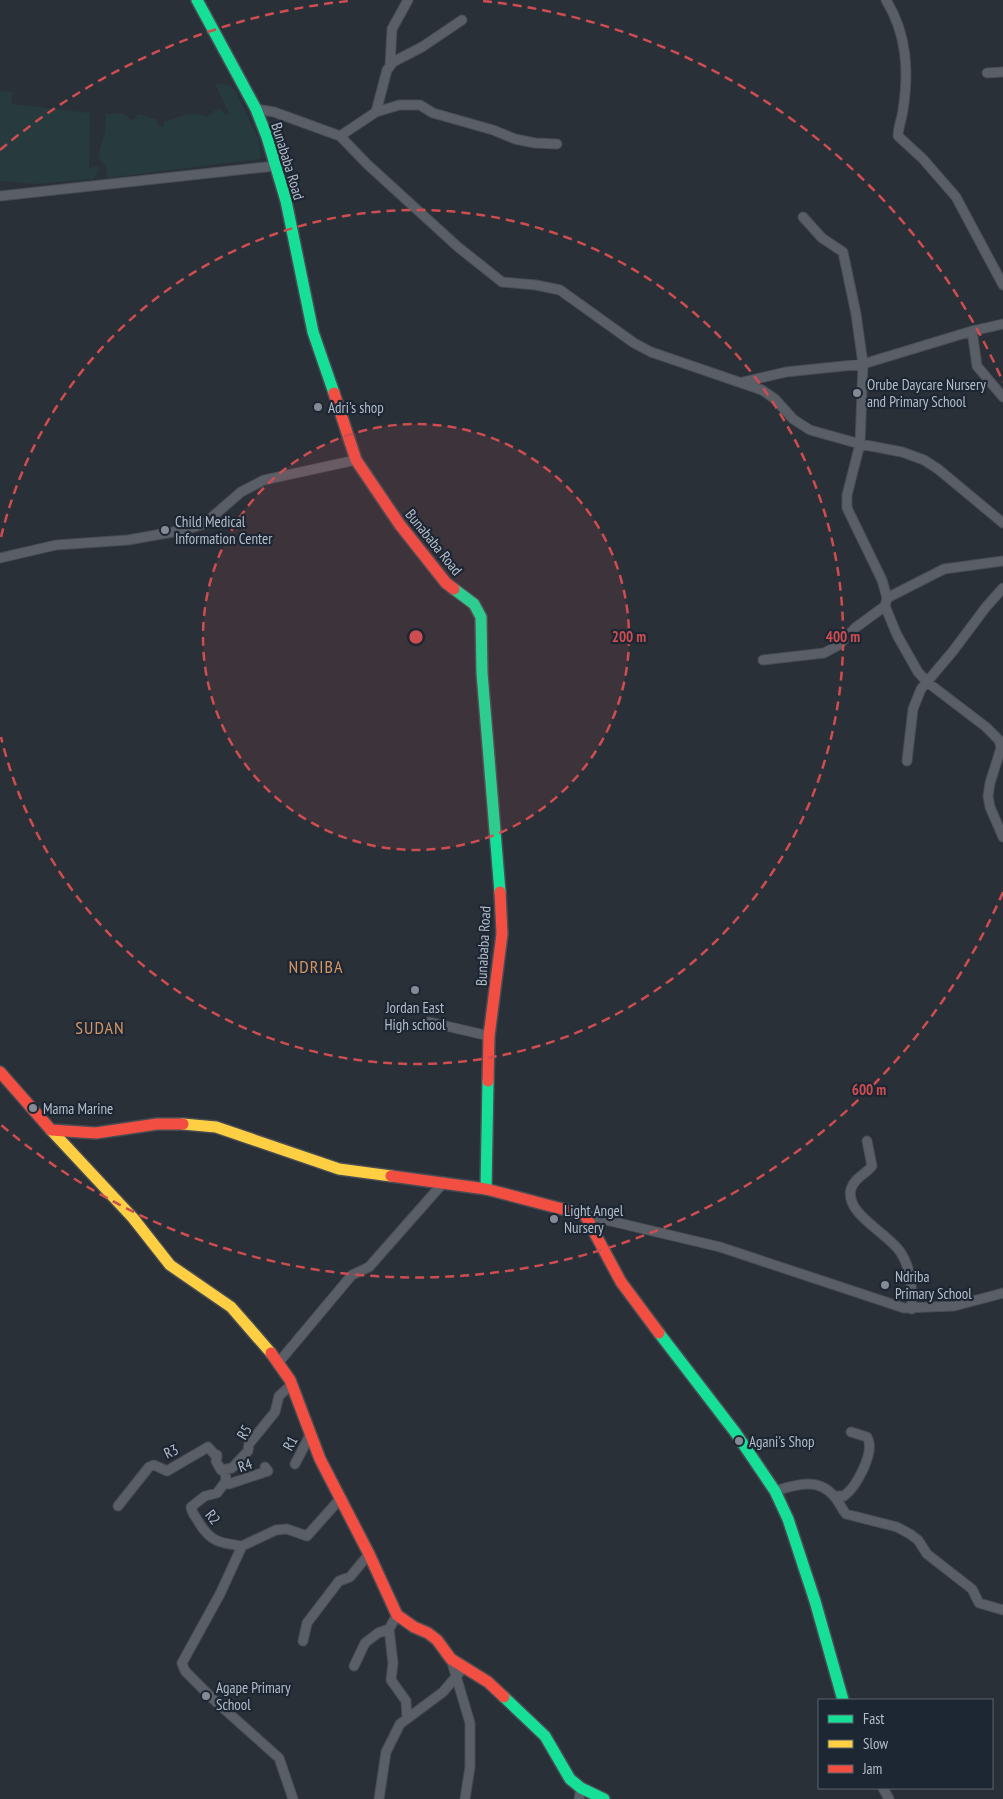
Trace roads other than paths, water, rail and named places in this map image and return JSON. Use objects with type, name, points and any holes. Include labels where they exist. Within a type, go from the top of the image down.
[{"type":"street","name":"Bunababa Road","points":[[197,0],[256,109],[286,201],[313,332],[356,460],[406,532],[446,583],[474,604],[481,617],[482,673],[499,858],[502,934],[489,1036],[486,1189]]},
{"type":"street","points":[[376,112],[390,66],[392,29],[408,0]]},
{"type":"street","points":[[886,0],[899,25],[906,51],[903,109],[898,136],[923,159],[956,197],[1003,285]]},
{"type":"street","points":[[390,66],[462,20]]},
{"type":"street","points":[[987,73],[1003,72]]},
{"type":"street","points":[[340,136],[376,112],[399,105],[420,105],[433,113],[493,130],[514,139],[535,143],[557,144]]},
{"type":"street","points":[[256,109],[274,112],[340,136],[367,164],[458,247],[502,282],[536,285],[560,290],[634,344],[651,352],[742,382],[768,393],[802,426],[860,444],[902,452],[924,460],[938,469],[1003,523]]},
{"type":"street","points":[[0,196],[275,166]]},
{"type":"street","points":[[803,217],[822,238],[843,252],[856,314],[863,364],[860,444],[847,495],[847,508],[882,580],[886,602],[907,655],[927,682],[994,733],[999,740],[1001,748],[988,796],[992,812],[1003,837]]},
{"type":"street","points":[[742,382],[786,372],[863,364],[972,331],[1003,324]]},
{"type":"street","points":[[972,331],[977,366],[1003,397]]},
{"type":"street","points":[[0,558],[56,545],[128,540],[184,530],[204,524],[241,492],[264,480],[356,460]]},
{"type":"street","points":[[763,660],[824,654],[832,650],[886,602],[944,569],[1003,562]]},
{"type":"street","points":[[907,761],[913,709],[921,689],[1003,588]]},
{"type":"street","points":[[429,1022],[489,1036]]},
{"type":"street","points":[[0,1072],[51,1130],[134,1218],[170,1264],[231,1307],[279,1362],[291,1385],[320,1459],[369,1554],[397,1615],[437,1640],[451,1659],[488,1682],[545,1736],[580,1794],[604,1799]]},
{"type":"street","points":[[51,1130],[96,1133],[158,1124],[192,1124],[238,1134],[275,1146],[314,1162],[339,1169],[486,1189],[720,1247],[752,1259],[866,1294],[891,1305],[912,1309],[954,1306],[1003,1293]]},
{"type":"street","points":[[867,1141],[872,1166],[854,1183],[850,1194],[862,1218],[890,1238],[905,1259],[911,1280],[912,1309]]},
{"type":"street","points":[[279,1362],[352,1275],[369,1268],[444,1182]]},
{"type":"street","points":[[585,1215],[621,1282],[670,1349],[735,1432],[775,1491],[788,1519],[815,1601],[843,1699]]},
{"type":"street","name":"R5","points":[[225,1476],[248,1451],[249,1444],[276,1412],[279,1396],[291,1385]]},
{"type":"street","points":[[835,1496],[844,1496],[854,1488],[869,1449],[867,1436],[851,1432]]},
{"type":"street","name":"R1","points":[[295,1464],[310,1435]]},
{"type":"street","name":"R3","points":[[118,1506],[136,1482],[154,1465],[167,1471],[208,1447],[217,1456],[218,1466],[225,1476]]},
{"type":"street","name":"R4","points":[[225,1476],[229,1484],[242,1482],[268,1471],[265,1468]]},
{"type":"street","name":"R2","points":[[225,1476],[217,1492],[205,1496],[191,1507],[193,1514],[204,1531],[211,1537],[228,1546],[242,1546]]},
{"type":"street","points":[[775,1491],[806,1483],[818,1484],[835,1496],[846,1514],[897,1527],[910,1534],[927,1554],[972,1589],[979,1603],[1003,1610]]},
{"type":"street","points":[[293,1799],[279,1758],[214,1700],[185,1670],[182,1662],[220,1594],[242,1546],[276,1530],[287,1529],[307,1536],[340,1499]]},
{"type":"street","points":[[304,1641],[307,1623],[340,1581],[350,1577],[369,1554]]},
{"type":"street","points":[[354,1666],[365,1643],[378,1632],[388,1628],[397,1615]]},
{"type":"street","points":[[388,1628],[393,1663],[391,1680],[406,1701],[408,1717]]},
{"type":"street","points":[[451,1659],[455,1678],[468,1711],[470,1723],[470,1767],[465,1799]]},
{"type":"street","points":[[379,1799],[386,1752],[400,1724],[443,1692],[464,1667]]},
{"type":"place","name":"Orube Daycare Nursery and Primary School","points":[[857,393]]},
{"type":"place","name":"Adri's shop","points":[[318,407]]},
{"type":"place","name":"Child Medical Information Center","points":[[165,530]]},
{"type":"place","name":"Jordan East High school","points":[[415,990]]},
{"type":"place","name":"Mama Marine","points":[[33,1108]]},
{"type":"place","name":"Light Angel Nursery","points":[[554,1219]]},
{"type":"place","name":"Ndriba Primary School","points":[[885,1285]]},
{"type":"place","name":"Agani's Shop","points":[[739,1441]]},
{"type":"place","name":"Agape Primary School","points":[[206,1696]]},
{"type":"district","name":"NDRIBA","points":[[316,966]]},
{"type":"district","name":"SUDAN","points":[[100,1027]]}]
